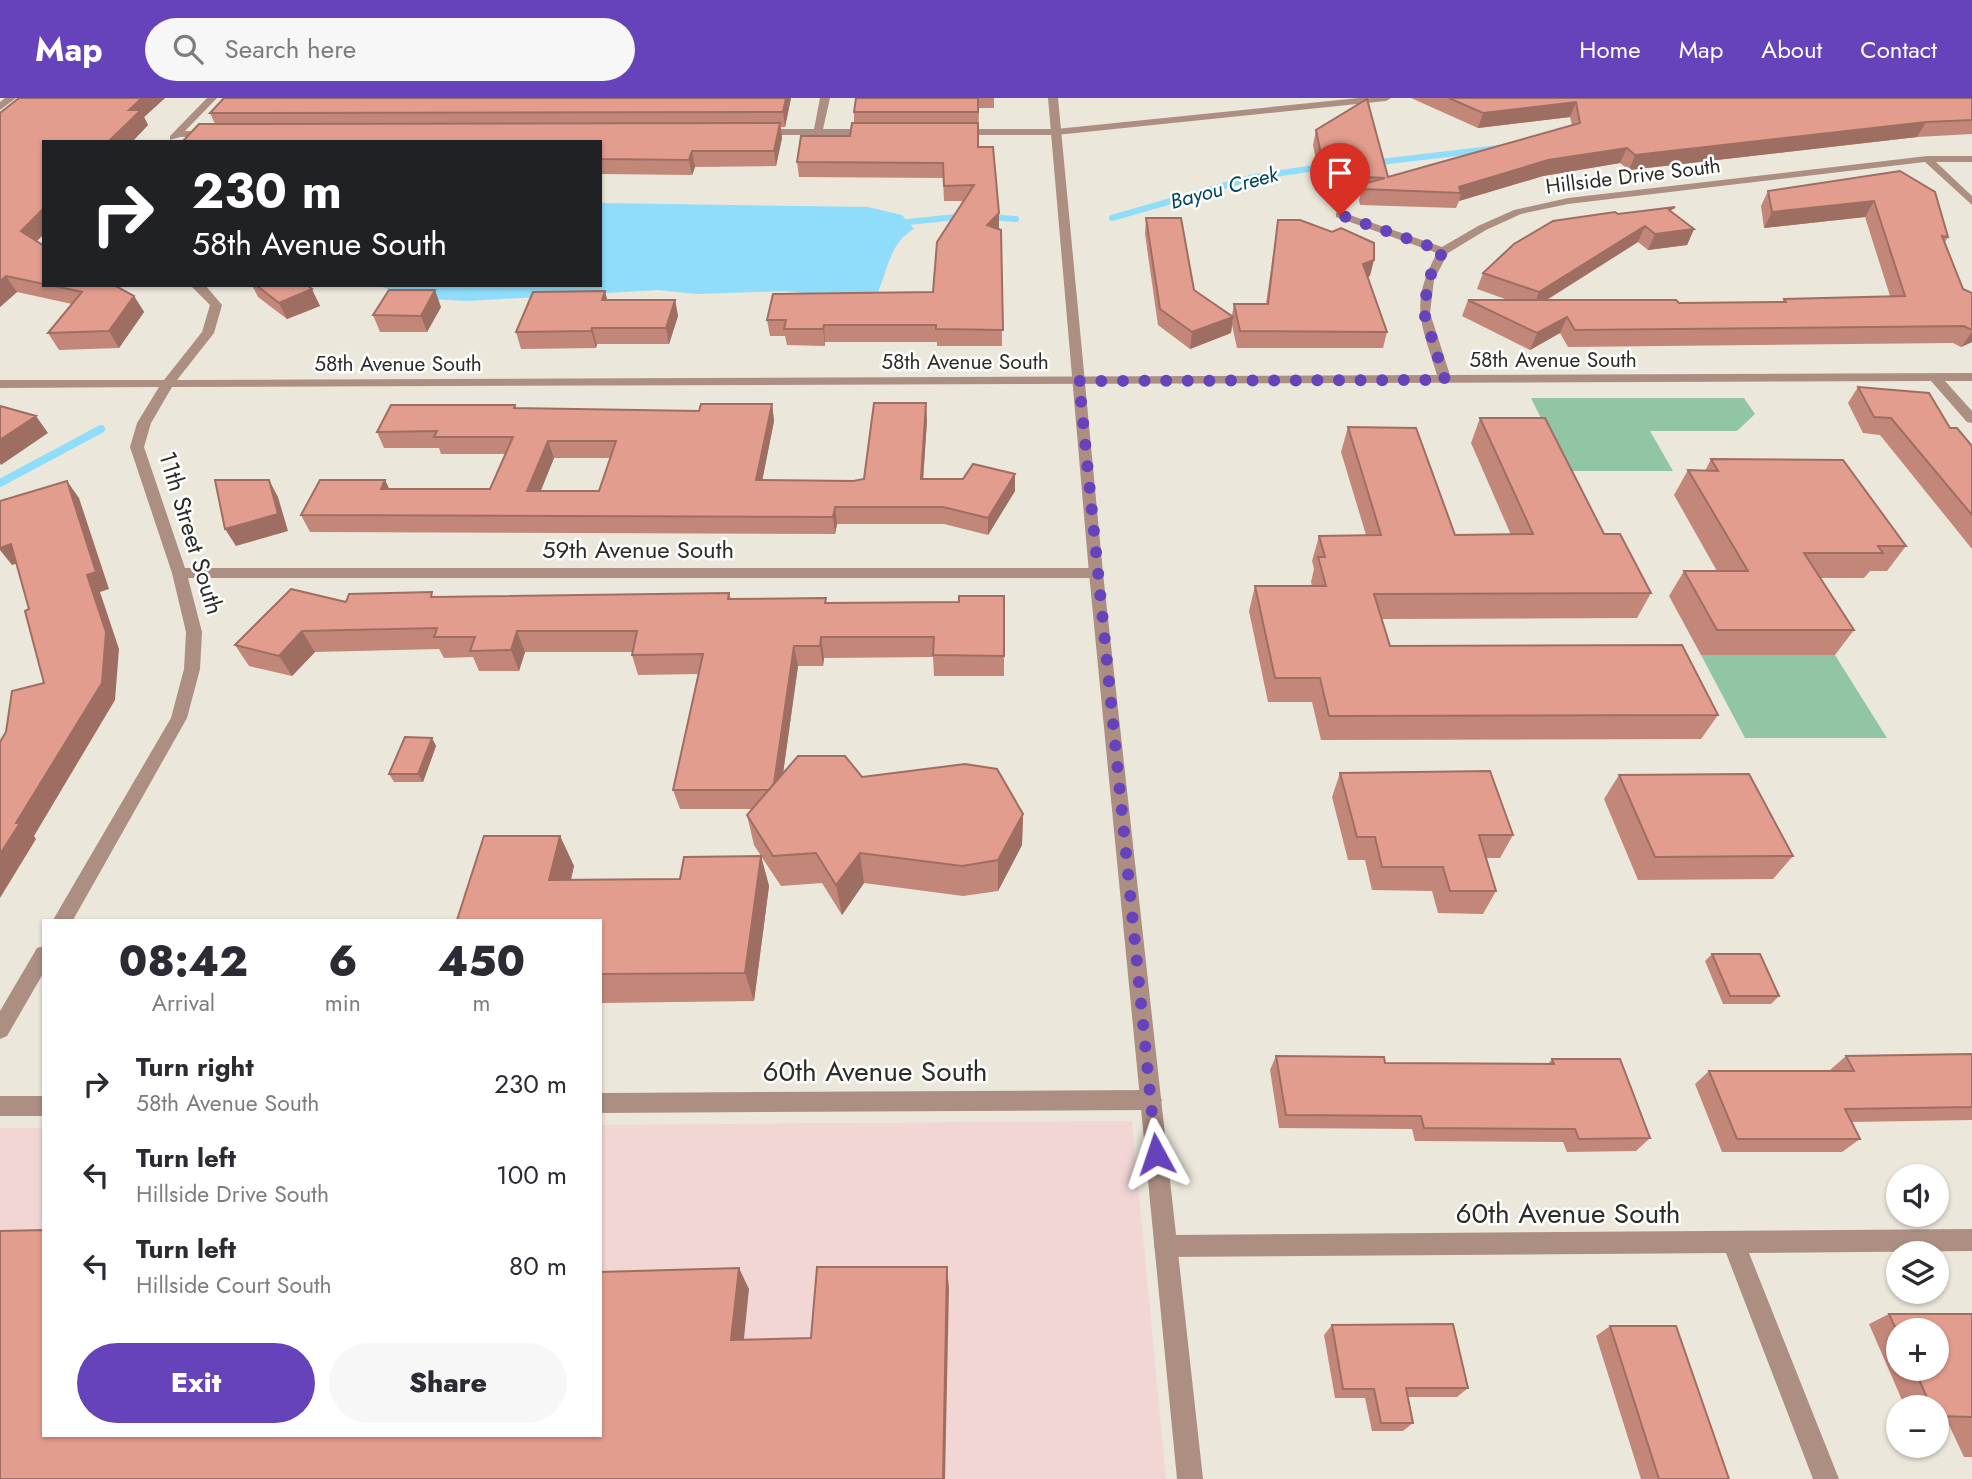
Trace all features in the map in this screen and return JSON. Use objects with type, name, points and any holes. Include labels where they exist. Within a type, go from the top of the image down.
[{"type":"street","points":[[0,107],[11,98]]},
{"type":"street","points":[[174,138],[212,98]]},
{"type":"street","points":[[818,132],[825,98]]},
{"type":"street","points":[[1053,98],[1096,573],[1190,1479]]},
{"type":"street","points":[[940,132],[1056,132],[1316,102],[1386,98]]},
{"type":"street","points":[[749,132],[886,132]]},
{"type":"street","points":[[174,138],[219,134]]},
{"type":"street","points":[[1927,159],[1972,202]]},
{"type":"street","name":"Hillside Drive South","points":[[1443,251],[1482,228],[1518,212],[1568,201],[1927,159],[1972,159]]},
{"type":"street","points":[[1340,215],[1443,251],[1428,280],[1424,313],[1445,380]]},
{"type":"street","name":"11th Street South","points":[[64,919],[179,718],[192,669],[194,632],[179,573],[137,447],[144,423],[168,383],[208,332],[216,304],[200,287]]},
{"type":"street","name":"58th Avenue South","points":[[0,384],[1972,377]]},
{"type":"street","points":[[1935,378],[1972,419]]},
{"type":"street","name":"59th Avenue South","points":[[179,573],[1096,573]]},
{"type":"street","points":[[0,1030],[42,957]]},
{"type":"street","name":"60th Avenue South","points":[[602,1102],[1151,1100]]},
{"type":"street","points":[[0,1106],[42,1106]]},
{"type":"street","name":"60th Avenue South","points":[[1165,1246],[1972,1240]]},
{"type":"street","points":[[1733,1242],[1826,1479]]},
{"type":"shaded area","points":[[1132,1121],[1166,1479],[0,1479],[0,1128],[42,1128],[42,1437],[602,1437],[602,1125]]},
{"type":"green space","points":[[1531,398],[1744,398],[1755,414],[1737,431],[1650,431],[1673,471],[1567,471]]},
{"type":"green space","points":[[1701,655],[1835,655],[1887,738],[1745,738]]},
{"type":"water","points":[[602,203],[868,207],[902,215],[914,229],[894,250],[877,294],[844,298],[786,291],[697,294],[658,290],[467,301],[410,298],[382,287],[602,287]]},
{"type":"building","points":[[19,98],[142,98],[129,110],[141,110],[110,140],[42,140],[42,210],[21,231],[42,245],[42,284],[6,276],[0,281],[0,113]]},
{"type":"building","points":[[224,98],[786,98],[783,112],[210,113]]},
{"type":"building","points":[[856,98],[978,98],[978,112],[854,112]]},
{"type":"building","points":[[1449,98],[1972,98],[1972,120],[1926,122],[1635,155],[1627,148],[1548,160],[1459,187],[1461,193],[1363,189],[1363,184],[1385,178],[1325,175],[1316,130],[1367,99],[1388,177],[1580,123],[1576,102],[1483,113]]},
{"type":"building","points":[[780,123],[774,151],[692,151],[689,160],[602,159],[602,140],[184,140],[199,124]]},
{"type":"building","points":[[852,123],[978,123],[978,147],[993,147],[999,213],[987,225],[1001,230],[1003,330],[936,329],[936,325],[824,325],[823,329],[784,329],[786,320],[767,320],[773,294],[933,292],[937,242],[974,185],[944,186],[943,163],[797,162],[801,136],[850,136]]},
{"type":"building","points":[[1900,171],[1935,192],[1948,237],[1942,236],[1963,289],[1972,293],[1972,330],[1964,326],[1575,330],[1567,317],[1537,333],[1468,300],[1676,300],[1679,303],[1786,302],[1784,299],[1905,296],[1874,201],[1772,212],[1768,191]]},
{"type":"building","points":[[1675,207],[1669,210],[1694,229],[1655,234],[1645,226],[1539,292],[1483,273],[1514,244],[1553,221]]},
{"type":"building","points":[[1146,218],[1181,218],[1194,290],[1233,317],[1192,332],[1160,309]]},
{"type":"building","points":[[1278,220],[1300,220],[1332,232],[1341,228],[1374,243],[1374,260],[1363,264],[1387,332],[1240,331],[1234,304],[1268,304]]},
{"type":"building","points":[[59,287],[118,287],[134,296],[109,331],[48,333],[82,292]]},
{"type":"building","points":[[259,287],[312,289],[279,303]]},
{"type":"building","points":[[389,290],[435,290],[421,316],[373,315]]},
{"type":"building","points":[[605,291],[602,300],[675,300],[666,328],[516,332],[533,292]]},
{"type":"building","points":[[1858,387],[1929,393],[1950,428],[1957,428],[1972,446],[1972,515],[1891,418],[1874,417]]},
{"type":"building","points":[[874,403],[926,403],[921,479],[963,479],[973,464],[1015,474],[988,518],[943,507],[835,507],[833,517],[301,515],[320,480],[385,480],[381,489],[490,489],[513,437],[434,437],[437,431],[377,432],[391,405],[515,405],[514,408],[699,411],[701,404],[772,404],[756,480],[864,479]],"holes":[[[548,441],[616,441],[599,491],[527,491]]]},
{"type":"building","points":[[0,406],[36,416],[0,440]]},
{"type":"building","points":[[1480,418],[1545,418],[1604,534],[1620,534],[1651,593],[1374,594],[1390,646],[1682,645],[1718,715],[1329,716],[1320,678],[1275,678],[1255,586],[1326,586],[1318,557],[1325,557],[1319,536],[1381,535],[1348,427],[1416,428],[1455,535],[1533,534]]},
{"type":"building","points":[[1711,459],[1843,460],[1906,546],[1878,546],[1883,553],[1804,553],[1854,630],[1717,630],[1684,571],[1748,571],[1688,470],[1718,471]]},
{"type":"building","points":[[215,480],[269,480],[278,514],[225,529]]},
{"type":"building","points":[[67,481],[96,572],[87,575],[106,632],[102,683],[16,823],[20,823],[0,854],[0,742],[6,732],[12,691],[44,683],[25,611],[29,609],[11,544],[0,548],[0,501]]},
{"type":"building","points":[[291,589],[346,602],[349,594],[432,592],[431,597],[729,593],[728,599],[826,598],[825,603],[959,602],[959,596],[1004,596],[1004,656],[933,655],[934,637],[821,637],[820,646],[794,646],[774,783],[769,790],[673,790],[703,654],[632,655],[637,631],[517,631],[511,650],[470,651],[475,637],[434,637],[437,628],[302,631],[279,656],[235,645]]},
{"type":"building","points":[[405,737],[432,738],[418,774],[389,774]]},
{"type":"building","points":[[798,756],[845,756],[862,777],[965,764],[997,769],[1023,814],[998,860],[962,866],[860,853],[836,885],[816,853],[773,856],[747,815]]},
{"type":"building","points":[[1490,771],[1513,835],[1479,835],[1496,891],[1450,891],[1443,867],[1382,867],[1375,837],[1357,837],[1340,773]]},
{"type":"building","points":[[1749,774],[1793,856],[1655,857],[1619,775]]},
{"type":"building","points":[[484,836],[560,836],[549,880],[680,879],[684,857],[761,856],[745,973],[602,974],[602,919],[457,919]]},
{"type":"building","points":[[1712,954],[1760,954],[1779,996],[1730,996]]},
{"type":"building","points":[[1972,1054],[1972,1107],[1845,1109],[1860,1139],[1737,1139],[1709,1071],[1854,1071],[1846,1056]]},
{"type":"building","points":[[1276,1056],[1384,1057],[1385,1063],[1554,1064],[1552,1059],[1620,1059],[1650,1138],[1579,1139],[1575,1129],[1424,1128],[1421,1116],[1286,1115]]},
{"type":"building","points":[[42,1230],[42,1437],[602,1437],[602,1272],[739,1268],[731,1340],[811,1338],[817,1267],[947,1267],[943,1479],[0,1479],[0,1231]]},
{"type":"building","points":[[1889,1314],[1972,1314],[1972,1417],[1949,1416],[1949,1395],[1926,1395],[1920,1381],[1949,1381],[1949,1318],[1891,1318]]},
{"type":"building","points":[[1453,1324],[1468,1388],[1406,1388],[1413,1423],[1381,1423],[1374,1389],[1343,1389],[1332,1325]]},
{"type":"building","points":[[1610,1326],[1676,1326],[1729,1479],[1659,1479]]},
{"type":"waterway","name":"Bayou Creek","points":[[1372,163],[1499,148]]},
{"type":"waterway","name":"Bayou Creek","points":[[1112,218],[1254,177],[1329,166]]},
{"type":"waterway","name":"Bayou Creek","points":[[908,222],[966,216]]},
{"type":"waterway","name":"Bayou Creek","points":[[988,217],[1016,219]]},
{"type":"waterway","name":"Bayou Creek","points":[[0,483],[101,429]]},
{"type":"route","points":[[1156,1154],[1096,573],[1079,381],[1445,380],[1424,313],[1428,280],[1443,251],[1340,215]]}]
